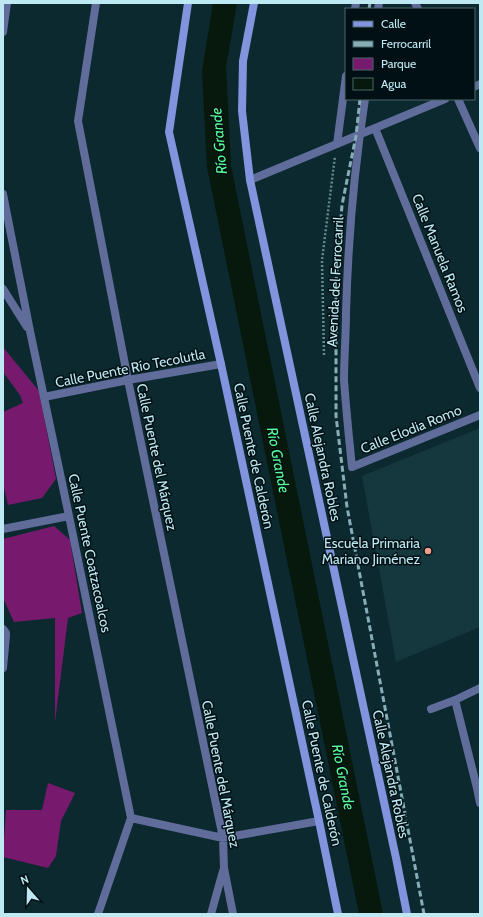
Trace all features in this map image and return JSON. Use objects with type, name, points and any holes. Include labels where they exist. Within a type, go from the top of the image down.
[{"type":"main road","name":"Calle Puente de Calderón","points":[[188,3],[169,132],[221,364],[338,914]]},
{"type":"main road","name":"Calle Alejandra Robles","points":[[254,3],[243,61],[242,111],[250,180],[407,914]]},
{"type":"street","points":[[3,32],[7,3]]},
{"type":"street","name":"Calle Puente del Márquez","points":[[96,3],[78,121],[128,380],[223,838],[224,868],[233,914]]},
{"type":"street","points":[[337,144],[345,84]]},
{"type":"street","name":"Avenida del Ferrocarril","points":[[352,468],[344,379],[346,302],[350,223],[365,100]]},
{"type":"street","points":[[250,180],[443,100]]},
{"type":"street","points":[[458,100],[480,148]]},
{"type":"street","name":"Calle Manuela Ramos","points":[[375,128],[480,388]]},
{"type":"street","name":"Calle Puente Coatzacoalcos","points":[[3,194],[131,818]]},
{"type":"street","points":[[3,289],[30,331]]},
{"type":"street","name":"Calle Puente Río Tecolutla","points":[[44,397],[128,380],[221,364]]},
{"type":"street","name":"Calle Elodia Romo","points":[[352,468],[480,415]]},
{"type":"street","points":[[3,529],[69,516]]},
{"type":"street","points":[[3,629],[6,633],[3,668]]},
{"type":"street","points":[[431,709],[480,688]]},
{"type":"street","points":[[455,700],[479,787],[480,803]]},
{"type":"street","points":[[98,914],[131,818],[223,838],[319,821]]},
{"type":"street","points":[[210,914],[224,868]]},
{"type":"path","points":[[324,355],[322,260],[337,144]]},
{"type":"shaded area","name":"Escuela Primaria Mariano Jiménez","points":[[480,428],[480,627],[396,662],[362,476]]},
{"type":"green space","points":[[3,347],[39,391],[56,479],[42,498],[8,505],[3,484],[3,412],[23,403],[20,395],[3,372]]},
{"type":"green space","points":[[54,526],[70,540],[82,613],[68,618],[55,722],[55,618],[14,622],[3,598],[3,539]]},
{"type":"green space","points":[[48,783],[75,793],[61,821],[56,856],[48,868],[3,857],[6,810],[42,810]]},
{"type":"water","name":"Río Grande","points":[[213,3],[237,3],[226,67],[231,166],[383,914],[359,914],[207,167],[202,71]]},
{"type":"railway","points":[[369,8],[370,3]]},
{"type":"railway","points":[[360,100],[356,136],[342,205],[336,283],[336,416],[347,507],[424,914]]},
{"type":"place","name":"Escuela Primaria Mariano Jiménez","points":[[428,551]]}]
